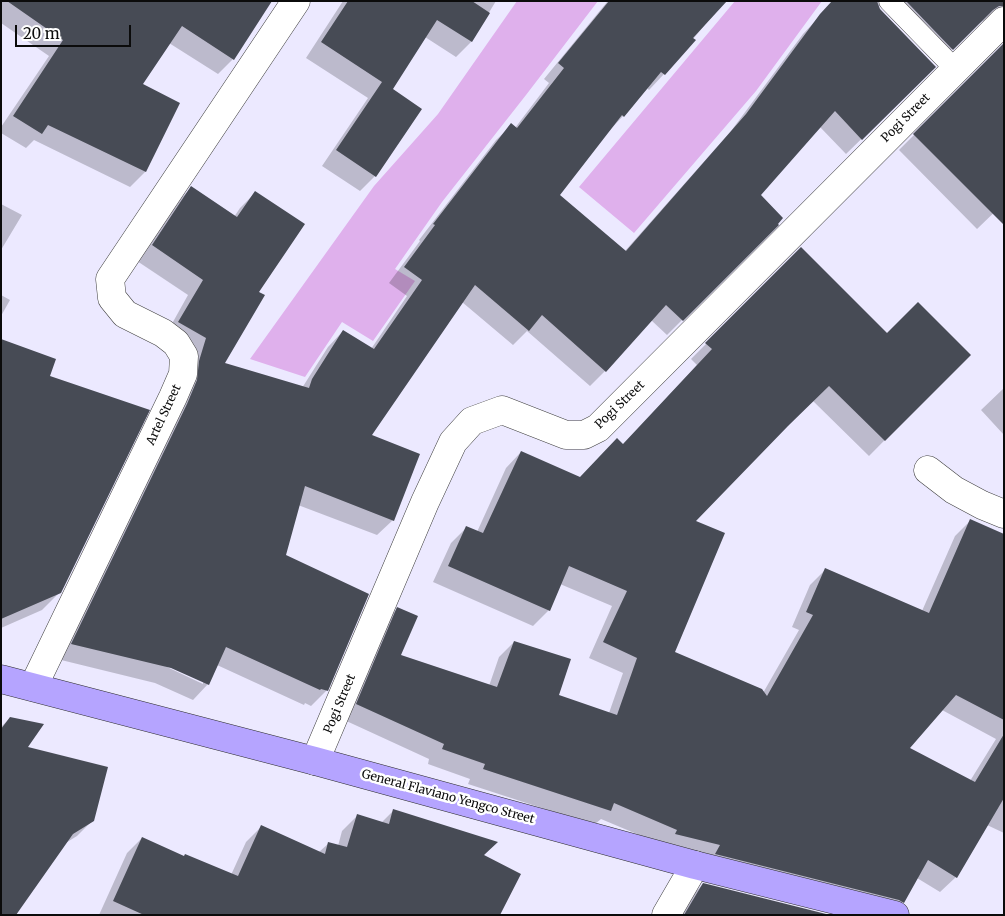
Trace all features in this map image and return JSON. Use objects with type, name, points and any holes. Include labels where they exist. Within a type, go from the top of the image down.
[{"type":"main road","name":"General Flaviano Yengco Street","points":[[1,679],[315,761],[695,865],[895,915]]},
{"type":"street","name":"Artel Street","points":[[33,687],[173,397],[182,374],[184,356],[176,343],[163,333],[125,314],[112,298],[110,279],[296,1]]},
{"type":"street","name":"Pogi Street","points":[[315,761],[437,476],[453,442],[472,421],[502,410],[566,435],[584,435],[598,428],[1004,21]]},
{"type":"street","points":[[928,470],[954,490],[1004,514]]},
{"type":"street","points":[[666,915],[695,865]]},
{"type":"lane","points":[[889,1],[956,69]]},
{"type":"shaded area","points":[[517,1],[598,1],[442,202],[395,269],[415,281],[373,341],[342,322],[305,377],[250,359],[374,186],[438,114]]},
{"type":"shaded area","points":[[735,1],[822,1],[756,91],[634,233],[579,187]]},
{"type":"building","points":[[7,1],[272,1],[234,60],[182,26],[143,84],[180,103],[146,172],[48,125],[42,134],[13,116],[63,40]]},
{"type":"building","points":[[348,1],[472,1],[490,13],[472,42],[437,20],[393,89],[422,109],[376,177],[336,150],[382,82],[321,42]]},
{"type":"building","points":[[609,1],[727,1],[693,38],[696,40],[665,75],[661,72],[624,117],[622,115],[560,195],[626,251],[746,114],[820,14],[832,1],[877,1],[880,9],[936,67],[862,140],[835,111],[761,195],[783,218],[779,225],[683,321],[666,305],[606,372],[542,315],[529,331],[475,285],[372,435],[420,454],[394,521],[305,486],[286,555],[369,594],[328,691],[320,690],[226,647],[209,685],[171,668],[71,644],[197,380],[199,361],[206,338],[178,322],[203,280],[152,245],[191,186],[237,217],[255,191],[305,224],[259,292],[265,295],[225,363],[309,388],[312,379],[343,330],[374,349],[422,280],[404,267],[435,225],[433,224],[511,123],[517,128],[564,68],[558,63]]},
{"type":"building","points":[[906,1],[1004,1],[1004,6],[999,6],[993,10],[953,50]]},
{"type":"building","points":[[1004,43],[1004,225],[913,134]]},
{"type":"building","points":[[801,247],[887,333],[918,302],[971,355],[885,441],[829,386],[788,426],[696,521],[725,533],[675,652],[762,689],[767,696],[813,615],[806,612],[825,568],[929,613],[970,519],[1004,534],[1004,720],[956,695],[910,748],[975,782],[1004,734],[1004,798],[957,878],[928,860],[904,903],[899,900],[715,854],[720,845],[675,834],[677,830],[614,803],[611,811],[483,769],[485,764],[442,749],[444,744],[356,704],[397,607],[418,616],[401,655],[497,687],[514,641],[571,659],[559,695],[617,715],[637,658],[603,642],[627,591],[569,566],[550,611],[448,566],[466,526],[483,533],[521,451],[580,477],[617,438],[623,444],[712,349],[705,343]]},
{"type":"building","points":[[1,339],[56,359],[50,376],[150,410],[61,593],[1,619]]},
{"type":"building","points":[[10,717],[44,724],[28,747],[108,767],[94,821],[73,834],[16,915],[1,915],[1,729]]},
{"type":"building","points":[[393,809],[498,842],[484,855],[521,874],[500,915],[144,915],[113,901],[142,837],[184,856],[185,854],[238,876],[261,825],[325,854],[328,842],[347,847],[357,814],[389,824]]},
{"type":"building","points":[[703,883],[830,915],[684,915]]}]
